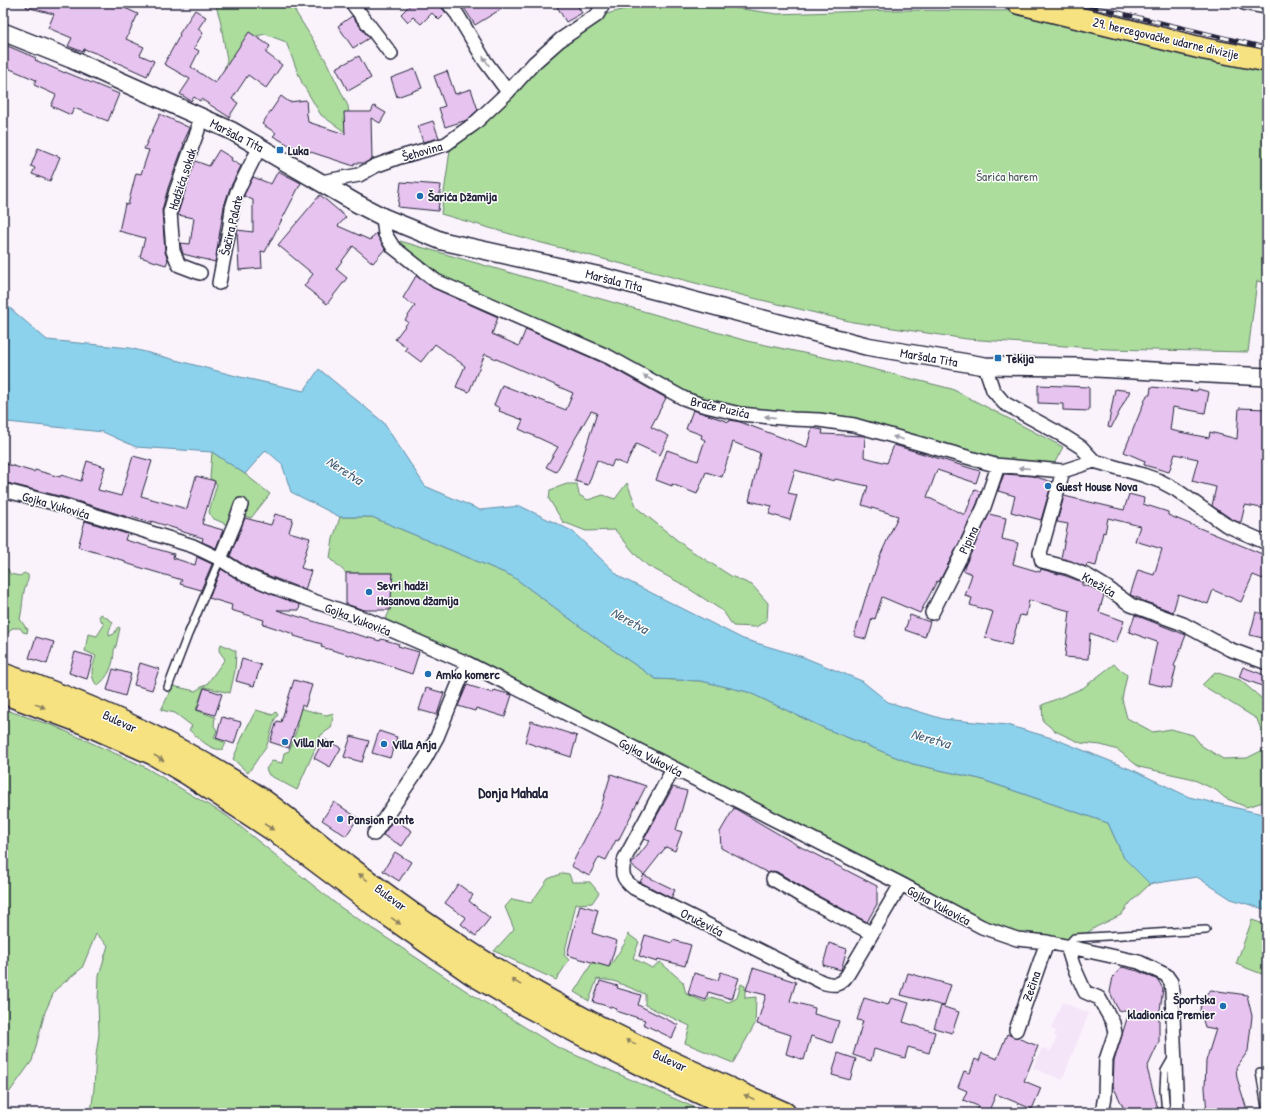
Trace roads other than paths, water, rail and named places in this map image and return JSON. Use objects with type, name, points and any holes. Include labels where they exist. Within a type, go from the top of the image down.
[{"type":"main road","name":"29. hercegovačke udarne divizije","points":[[1018,3],[1205,49],[1267,61]]},
{"type":"main road","name":"Bulevar","points":[[3,674],[88,706],[132,725],[207,764],[262,799],[403,907],[448,939],[523,986],[582,1019],[785,1113]]},
{"type":"main road","points":[[3,693],[83,722],[159,758],[189,775],[285,838],[386,914],[472,974],[523,1004],[657,1073],[743,1113]]},
{"type":"street","points":[[352,3],[391,54]]},
{"type":"street","points":[[448,3],[457,14],[485,60],[508,92]]},
{"type":"street","name":"Šehovina","points":[[321,182],[359,174],[400,156],[446,144],[474,124],[508,92],[534,63],[560,40],[597,15],[604,3]]},
{"type":"street","points":[[1244,3],[1267,7]]},
{"type":"street","name":"Maršala Tita","points":[[3,32],[71,59],[232,131],[356,203],[383,217],[442,241],[596,275],[866,346],[985,366],[1076,367],[1267,377]]},
{"type":"street","name":"Hadžića sokak","points":[[199,116],[198,130],[170,212],[173,252],[178,265],[200,273]]},
{"type":"street","name":"Šačira Palate","points":[[219,283],[232,208],[247,171],[261,147]]},
{"type":"street","name":"Braće Puzića","points":[[383,217],[386,234],[393,247],[436,281],[609,357],[683,398],[702,405],[740,414],[819,420],[854,425],[998,466],[1063,471]]},
{"type":"street","points":[[985,366],[993,390],[1004,402],[1062,435],[1080,447],[1094,461],[1143,474],[1160,481],[1175,489],[1226,525],[1267,543]]},
{"type":"street","points":[[1063,471],[1094,461]]},
{"type":"street","name":"Pipina","points":[[932,613],[981,513],[998,466]]},
{"type":"street","name":"Knežića","points":[[1063,471],[1040,553],[1042,561],[1069,568],[1088,576],[1106,586],[1131,605],[1183,624],[1230,649],[1267,663]]},
{"type":"street","name":"Gojka Vukovića","points":[[3,490],[65,506],[193,546],[220,559],[245,575],[278,589],[368,620],[467,663],[901,884],[982,927],[1017,939],[1047,942],[1139,962],[1166,975],[1171,982],[1172,992],[1175,1034],[1174,1055],[1177,1113]]},
{"type":"street","points":[[220,559],[241,505]]},
{"type":"street","points":[[374,834],[425,759],[437,736],[467,663]]},
{"type":"street","name":"Oručevića","points":[[673,769],[625,858],[622,871],[627,882],[641,892],[822,982],[830,985],[837,985],[844,980],[901,884]]},
{"type":"street","points":[[774,879],[812,902],[871,933]]},
{"type":"street","name":"Zečina","points":[[1016,1030],[1047,942]]},
{"type":"street","points":[[1067,946],[1085,992],[1099,998],[1113,1023],[1115,1032],[1106,1060],[1105,1096],[1102,1113]]},
{"type":"lane","points":[[168,687],[187,637],[220,559]]},
{"type":"lane","points":[[1067,946],[1074,938],[1206,930]]},
{"type":"lane","points":[[1166,1113],[1164,1090],[1165,1071],[1174,1055]]},
{"type":"lane","points":[[1260,1072],[1267,1113]]},
{"type":"water","name":"Neretva","points":[[3,302],[47,340],[130,348],[240,377],[304,391],[319,369],[383,422],[425,486],[480,510],[520,506],[572,531],[620,577],[743,639],[803,657],[862,681],[888,702],[943,719],[1007,725],[1055,739],[1135,771],[1189,797],[1267,815],[1267,910],[1231,899],[1197,877],[1150,884],[1124,858],[1108,823],[980,779],[913,764],[824,728],[748,692],[701,681],[656,679],[600,641],[512,576],[372,517],[340,517],[291,492],[282,464],[266,450],[245,474],[212,452],[136,447],[103,432],[7,422],[3,419]]},
{"type":"railway","points":[[1081,3],[1267,48]]},
{"type":"place","name":"Luka","points":[[280,150]]},
{"type":"place","name":"Šarića Džamija","points":[[420,196]]},
{"type":"place","name":"Tekija","points":[[998,358]]},
{"type":"place","name":"Guest House Nova","points":[[1048,486]]},
{"type":"place","name":"Sevri hadži Hasanova džamija","points":[[369,592]]},
{"type":"place","name":"Amko komerc","points":[[428,674]]},
{"type":"place","name":"Villa Nar","points":[[285,742]]},
{"type":"place","name":"Villa Anja","points":[[384,744]]},
{"type":"place","name":"Pansion Ponte","points":[[340,819]]},
{"type":"place","name":"Športska kladionica Premier","points":[[1223,1006]]},
{"type":"district","name":"Donja Mahala","points":[[513,792]]},
{"type":"park label","name":"Šarića harem","points":[[1007,176]]}]
